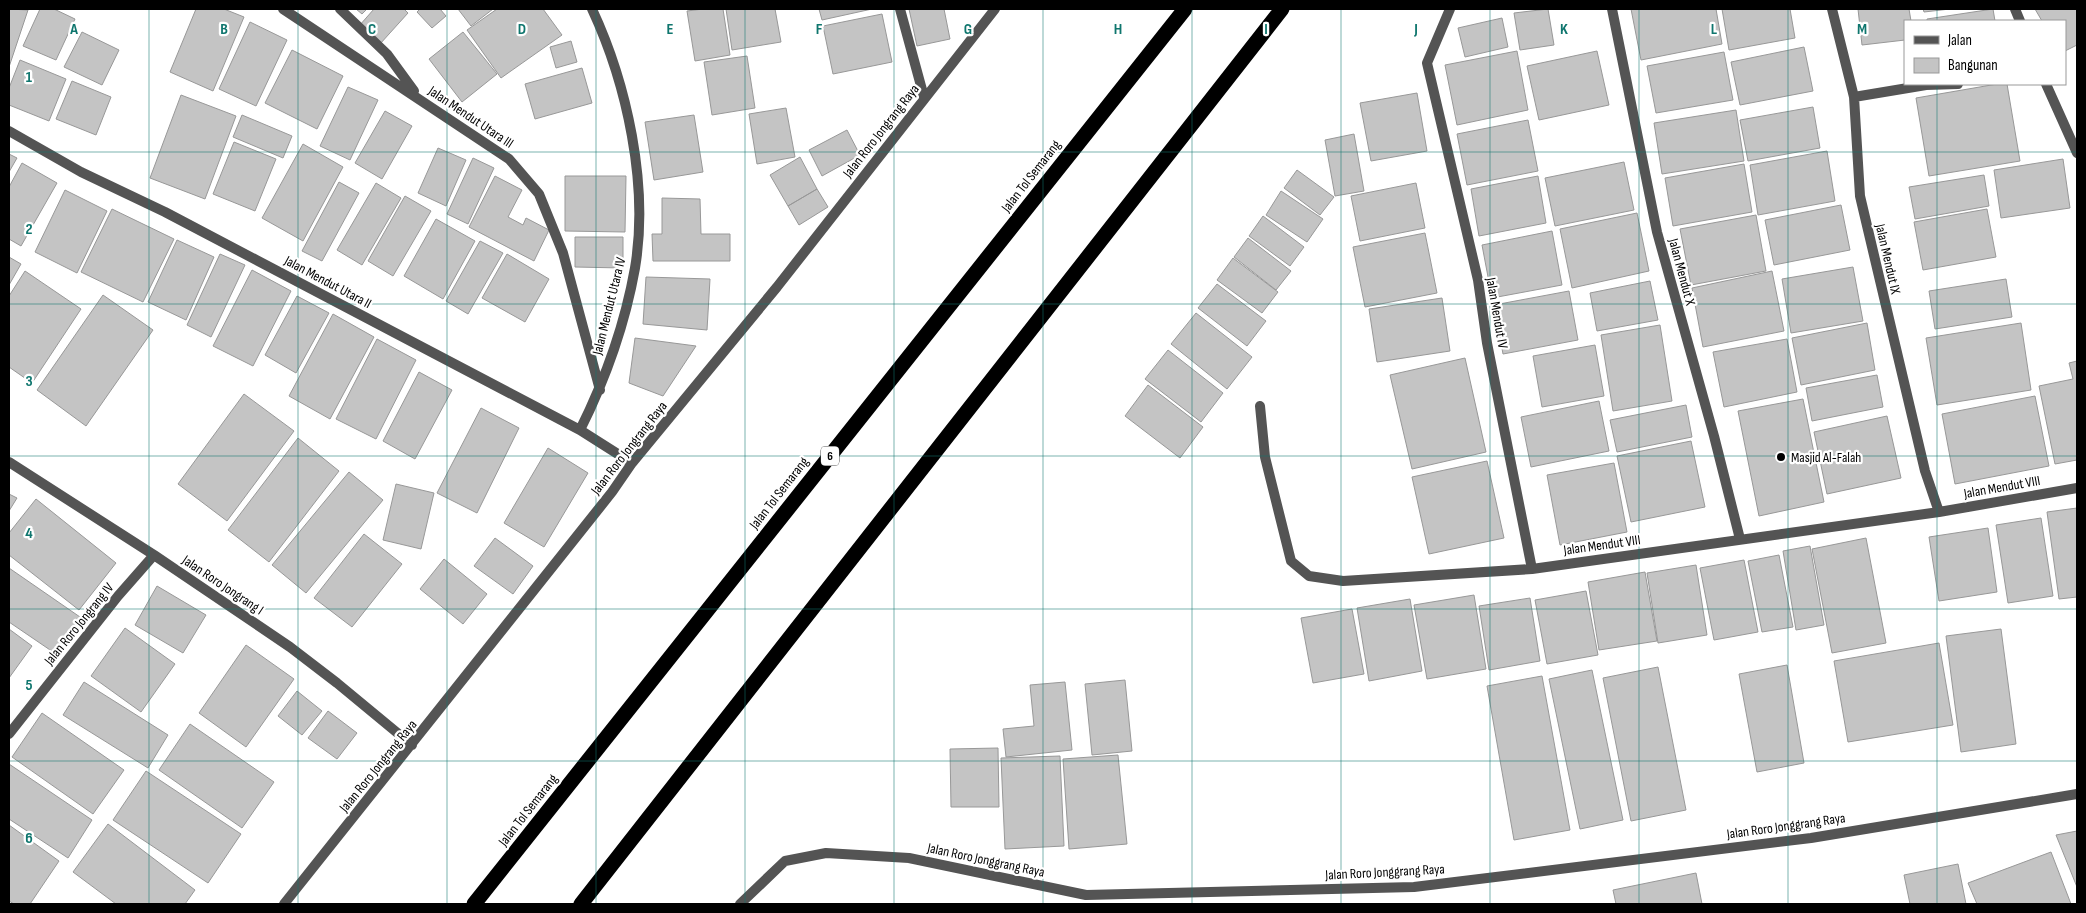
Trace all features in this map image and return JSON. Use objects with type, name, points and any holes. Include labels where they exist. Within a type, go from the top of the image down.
[{"type":"highway","name":"Jalan Tol Semarang","points":[[474,904],[1185,9]]},
{"type":"highway","points":[[581,904],[1282,9]]},
{"type":"street","name":"Jalan Mendut Utara III","points":[[284,9],[509,159],[539,194],[563,253],[600,390]]},
{"type":"street","points":[[340,9],[387,54],[420,98]]},
{"type":"street","name":"Jalan Mendut Utara IV","points":[[580,430],[600,390],[620,325],[635,268],[638,225],[637,173],[627,114],[612,63],[592,9]]},
{"type":"street","points":[[900,9],[924,97]]},
{"type":"street","name":"Jalan Roro Jongrang Raya","points":[[284,904],[412,745],[612,492],[632,464],[777,287],[924,97],[995,9]]},
{"type":"street","name":"Jalan Mendut IV","points":[[1450,9],[1427,63],[1478,280],[1491,362],[1532,569]]},
{"type":"street","name":"Jalan Mendut X","points":[[1612,9],[1657,232],[1714,436],[1740,539]]},
{"type":"street","name":"Jalan Mendut IX","points":[[1832,9],[1854,97],[1860,196],[1889,326],[1925,470],[1939,512]]},
{"type":"street","points":[[1854,97],[1942,85]]},
{"type":"street","points":[[2046,85],[2077,153]]},
{"type":"street","name":"Jalan Mendut Utara II","points":[[9,131],[81,172],[165,212],[580,430],[632,464]]},
{"type":"street","name":"Jalan Mendut VIII","points":[[1260,406],[1265,457],[1291,561],[1310,576],[1343,581],[1532,569],[1939,512],[2077,488]]},
{"type":"street","name":"Jalan Roro Jongrang I","points":[[9,462],[154,555],[290,647],[337,682],[412,745]]},
{"type":"street","name":"Jalan Roro Jongrang IV","points":[[9,734],[118,596],[154,555]]},
{"type":"street","name":"Jalan Roro Jonggrang Raya","points":[[740,904],[785,861],[826,853],[909,858],[1086,895],[1414,887],[1811,838],[2077,794]]},
{"type":"building","points":[[9,9],[28,10],[9,67]]},
{"type":"building","points":[[40,9],[54,9],[75,19],[56,60],[23,46]]},
{"type":"building","points":[[196,9],[224,9],[244,17],[213,91],[170,72]]},
{"type":"building","points":[[356,9],[367,9],[362,14]]},
{"type":"building","points":[[374,9],[404,9],[408,13],[380,44],[359,26]]},
{"type":"building","points":[[420,9],[440,9],[446,16],[432,28],[417,12]]},
{"type":"building","points":[[458,9],[493,9],[471,26]]},
{"type":"building","points":[[497,9],[543,9],[562,35],[501,78],[467,30]]},
{"type":"building","points":[[723,9],[730,55],[695,61],[687,11]]},
{"type":"building","points":[[726,9],[775,9],[781,42],[732,50]]},
{"type":"building","points":[[819,9],[872,9],[822,20]]},
{"type":"building","points":[[909,9],[944,9],[950,39],[917,46]]},
{"type":"building","points":[[1548,9],[1554,45],[1520,50],[1514,13]]},
{"type":"building","points":[[1631,9],[1716,9],[1722,44],[1641,60]]},
{"type":"building","points":[[1722,9],[1790,9],[1795,38],[1729,50]]},
{"type":"building","points":[[1858,9],[1909,9],[1911,20],[1904,20],[1904,40],[1862,45]]},
{"type":"building","points":[[1923,9],[1950,9],[1924,12]]},
{"type":"building","points":[[1993,9],[1995,20],[1927,20]]},
{"type":"building","points":[[2035,9],[2077,9],[2077,45],[2066,50],[2066,20],[2041,20]]},
{"type":"building","points":[[882,14],[892,62],[833,74],[823,26]]},
{"type":"building","points":[[1502,18],[1508,47],[1465,57],[1458,28]]},
{"type":"building","points":[[250,22],[287,40],[256,106],[219,89]]},
{"type":"building","points":[[82,32],[119,50],[102,85],[64,67]]},
{"type":"building","points":[[463,32],[497,74],[462,102],[429,59]]},
{"type":"building","points":[[571,41],[577,62],[556,68],[550,47]]},
{"type":"building","points":[[1804,47],[1813,91],[1740,105],[1731,62]]},
{"type":"building","points":[[292,50],[343,76],[317,129],[265,103]]},
{"type":"building","points":[[1517,51],[1528,110],[1457,125],[1445,65]]},
{"type":"building","points":[[1597,51],[1609,105],[1539,120],[1527,66]]},
{"type":"building","points":[[1724,52],[1733,100],[1656,113],[1647,66]]},
{"type":"building","points":[[747,56],[755,108],[712,115],[704,62]]},
{"type":"building","points":[[20,60],[66,79],[49,121],[9,105],[9,88]]},
{"type":"building","points":[[582,68],[592,103],[535,119],[525,84]]},
{"type":"building","points":[[72,81],[111,97],[96,135],[56,119]]},
{"type":"building","points":[[1991,85],[2007,85],[2020,161],[1929,176],[1916,98]]},
{"type":"building","points":[[348,87],[378,100],[350,160],[320,146]]},
{"type":"building","points":[[1417,93],[1427,151],[1371,161],[1360,103]]},
{"type":"building","points":[[181,95],[236,116],[205,199],[150,178]]},
{"type":"building","points":[[1813,107],[1820,148],[1748,161],[1740,120]]},
{"type":"building","points":[[786,108],[795,157],[757,164],[749,114]]},
{"type":"building","points":[[1736,110],[1744,161],[1662,174],[1654,123]]},
{"type":"building","points":[[385,111],[412,126],[382,179],[355,163]]},
{"type":"building","points":[[242,115],[292,136],[283,158],[233,137]]},
{"type":"building","points":[[694,115],[703,172],[654,180],[645,122]]},
{"type":"building","points":[[1528,120],[1538,171],[1467,185],[1457,134]]},
{"type":"building","points":[[847,130],[860,155],[822,176],[809,150]]},
{"type":"building","points":[[1354,134],[1364,191],[1335,196],[1325,140]]},
{"type":"building","points":[[234,142],[276,159],[255,211],[213,194]]},
{"type":"building","points":[[303,144],[343,167],[303,241],[262,218]]},
{"type":"building","points":[[438,148],[466,160],[446,206],[418,193]]},
{"type":"building","points":[[1827,151],[1835,201],[1758,215],[1750,165]]},
{"type":"building","points":[[9,154],[17,158],[9,172]]},
{"type":"building","points":[[800,157],[817,189],[788,206],[770,175]]},
{"type":"building","points":[[473,158],[494,168],[468,224],[447,214]]},
{"type":"building","points":[[2063,159],[2070,208],[2001,218],[1994,170]]},
{"type":"building","points":[[1624,162],[1634,210],[1555,226],[1545,178]]},
{"type":"building","points":[[22,163],[57,183],[21,246],[9,239],[9,187]]},
{"type":"building","points":[[1744,164],[1752,212],[1673,226],[1665,178]]},
{"type":"building","points":[[1297,170],[1334,197],[1320,215],[1284,188]]},
{"type":"building","points":[[1984,175],[1989,206],[1915,219],[1909,187]]},
{"type":"building","points":[[495,176],[522,190],[508,217],[523,225],[526,218],[549,230],[534,261],[469,227]]},
{"type":"building","points":[[565,176],[626,176],[625,232],[565,231]]},
{"type":"building","points":[[1538,176],[1546,223],[1479,236],[1471,189]]},
{"type":"building","points":[[339,182],[359,193],[322,261],[302,251]]},
{"type":"building","points":[[376,183],[401,198],[362,265],[337,250]]},
{"type":"building","points":[[1416,183],[1425,228],[1360,241],[1351,196]]},
{"type":"building","points":[[817,189],[828,207],[799,225],[788,206]]},
{"type":"building","points":[[65,190],[107,211],[77,273],[35,252]]},
{"type":"building","points":[[1281,191],[1323,219],[1307,242],[1266,215]]},
{"type":"building","points":[[405,196],[431,211],[393,276],[368,261]]},
{"type":"building","points":[[662,198],[700,199],[701,234],[730,234],[730,261],[653,261],[652,234],[662,234]]},
{"type":"building","points":[[1841,205],[1850,250],[1774,265],[1765,220]]},
{"type":"building","points":[[112,209],[174,239],[143,302],[81,272]]},
{"type":"building","points":[[1987,209],[1996,257],[1923,270],[1914,222]]},
{"type":"building","points":[[1637,213],[1649,271],[1572,288],[1560,229]]},
{"type":"building","points":[[1756,215],[1766,271],[1691,285],[1680,229]]},
{"type":"building","points":[[1263,216],[1304,247],[1290,266],[1249,236]]},
{"type":"building","points":[[436,219],[475,241],[443,299],[404,276]]},
{"type":"building","points":[[1552,231],[1562,285],[1492,298],[1482,245]]},
{"type":"building","points":[[1425,233],[1437,293],[1365,307],[1353,247]]},
{"type":"building","points":[[575,237],[623,237],[623,268],[575,267]]},
{"type":"building","points":[[1248,238],[1291,271],[1276,290],[1234,257]]},
{"type":"building","points":[[177,240],[214,257],[186,320],[148,302]]},
{"type":"building","points":[[480,241],[503,253],[468,314],[446,301]]},
{"type":"building","points":[[220,254],[245,265],[211,337],[187,325]]},
{"type":"building","points":[[507,254],[549,279],[525,322],[482,298]]},
{"type":"building","points":[[9,257],[21,264],[9,285]]},
{"type":"building","points":[[1233,258],[1278,292],[1262,313],[1217,280]]},
{"type":"building","points":[[1853,267],[1863,321],[1791,333],[1782,279]]},
{"type":"building","points":[[252,270],[291,291],[253,366],[213,346]]},
{"type":"building","points":[[25,271],[81,309],[32,383],[9,367],[9,296]]},
{"type":"building","points":[[1772,271],[1784,331],[1703,347],[1692,288]]},
{"type":"building","points":[[646,277],[710,279],[707,330],[643,324]]},
{"type":"building","points":[[2006,279],[2012,317],[1935,329],[1929,291]]},
{"type":"building","points":[[1650,281],[1658,320],[1597,331],[1590,293]]},
{"type":"building","points":[[1217,284],[1266,321],[1247,346],[1198,308]]},
{"type":"building","points":[[1569,291],[1578,340],[1503,354],[1494,305]]},
{"type":"building","points":[[103,295],[153,330],[86,426],[37,390]]},
{"type":"building","points":[[297,296],[329,313],[296,373],[265,355]]},
{"type":"building","points":[[1442,298],[1450,351],[1377,362],[1369,309]]},
{"type":"building","points":[[1196,313],[1252,357],[1227,389],[1171,344]]},
{"type":"building","points":[[333,314],[374,337],[330,419],[289,396]]},
{"type":"building","points":[[1867,323],[1875,370],[1801,385],[1792,338]]},
{"type":"building","points":[[2021,323],[2031,390],[1937,405],[1926,338]]},
{"type":"building","points":[[1660,325],[1672,401],[1613,411],[1601,335]]},
{"type":"building","points":[[635,338],[696,346],[663,396],[629,383]]},
{"type":"building","points":[[377,339],[416,360],[376,439],[336,419]]},
{"type":"building","points":[[1787,339],[1797,392],[1724,407],[1713,352]]},
{"type":"building","points":[[1595,345],[1604,396],[1542,407],[1533,356]]},
{"type":"building","points":[[1168,350],[1223,393],[1201,422],[1145,379]]},
{"type":"building","points":[[1465,358],[1486,452],[1412,469],[1390,375]]},
{"type":"building","points":[[2077,361],[2077,460],[2055,464],[2039,386],[2073,379],[2069,363]]},
{"type":"building","points":[[419,372],[452,390],[415,459],[383,441]]},
{"type":"building","points":[[1877,375],[1883,407],[1812,421],[1806,388]]},
{"type":"building","points":[[1148,385],[1203,427],[1180,458],[1125,416]]},
{"type":"building","points":[[244,394],[294,431],[227,521],[178,484]]},
{"type":"building","points":[[2035,396],[2049,466],[1955,484],[1942,414]]},
{"type":"building","name":"Masjid Al-Falah","points":[[1803,399],[1824,502],[1759,516],[1738,411]]},
{"type":"building","points":[[1599,401],[1609,451],[1531,467],[1521,417]]},
{"type":"building","points":[[1686,405],[1692,437],[1617,452],[1610,420]]},
{"type":"building","points":[[481,408],[519,428],[477,513],[437,493]]},
{"type":"building","points":[[1887,416],[1901,478],[1827,494],[1814,432]]},
{"type":"building","points":[[298,438],[339,471],[269,562],[228,530]]},
{"type":"building","points":[[1691,441],[1705,507],[1631,522],[1617,456]]},
{"type":"building","points":[[548,448],[588,473],[544,547],[504,523]]},
{"type":"building","points":[[1487,461],[1504,538],[1429,554],[1412,477]]},
{"type":"building","points":[[1614,463],[1627,532],[1560,545],[1547,475]]},
{"type":"building","points":[[349,472],[383,500],[306,593],[272,565]]},
{"type":"building","points":[[396,484],[434,493],[421,549],[383,540]]},
{"type":"building","points":[[9,494],[17,498],[9,511]]},
{"type":"building","points":[[36,499],[116,563],[79,610],[9,555],[9,533]]},
{"type":"building","points":[[2077,508],[2077,597],[2059,599],[2047,512]]},
{"type":"building","points":[[2041,518],[2053,596],[2008,603],[1996,525]]},
{"type":"building","points":[[1988,528],[1997,592],[1939,601],[1929,537]]},
{"type":"building","points":[[364,534],[402,564],[352,627],[314,598]]},
{"type":"building","points":[[495,538],[533,566],[513,594],[474,566]]},
{"type":"building","points":[[1866,538],[1886,643],[1832,653],[1812,549]]},
{"type":"building","points":[[1810,546],[1824,625],[1796,630],[1783,551]]},
{"type":"building","points":[[1779,555],[1793,627],[1762,632],[1748,561]]},
{"type":"building","points":[[444,559],[487,594],[463,624],[420,589]]},
{"type":"building","points":[[1744,560],[1758,632],[1714,640],[1700,568]]},
{"type":"building","points":[[1696,565],[1707,635],[1658,643],[1647,573]]},
{"type":"building","points":[[9,568],[80,617],[56,654],[9,622]]},
{"type":"building","points":[[1645,572],[1657,641],[1599,650],[1588,582]]},
{"type":"building","points":[[157,586],[206,615],[183,653],[135,625]]},
{"type":"building","points":[[1586,591],[1598,655],[1547,664],[1535,600]]},
{"type":"building","points":[[1474,595],[1486,669],[1427,679],[1414,605]]},
{"type":"building","points":[[1530,598],[1540,661],[1489,670],[1479,606]]},
{"type":"building","points":[[1410,599],[1422,671],[1369,681],[1357,608]]},
{"type":"building","points":[[1352,609],[1364,674],[1313,683],[1301,618]]},
{"type":"building","points":[[125,628],[175,664],[141,712],[91,676]]},
{"type":"building","points":[[9,629],[32,646],[9,678]]},
{"type":"building","points":[[2001,629],[2016,744],[1961,752],[1946,636]]},
{"type":"building","points":[[1939,643],[1953,725],[1848,742],[1834,661]]},
{"type":"building","points":[[246,645],[294,679],[246,747],[199,713]]},
{"type":"building","points":[[1787,665],[1804,763],[1757,772],[1739,674]]},
{"type":"building","points":[[1658,667],[1686,810],[1631,821],[1603,678]]},
{"type":"building","points":[[1592,670],[1623,820],[1580,829],[1549,679]]},
{"type":"building","points":[[1542,676],[1570,830],[1514,840],[1487,686]]},
{"type":"building","points":[[1125,680],[1132,751],[1092,755],[1085,684]]},
{"type":"building","points":[[84,682],[168,735],[148,768],[63,715]]},
{"type":"building","points":[[1065,682],[1072,750],[1006,757],[1003,729],[1034,726],[1030,685]]},
{"type":"building","points":[[297,691],[322,711],[302,735],[278,716]]},
{"type":"building","points":[[328,711],[357,733],[337,759],[308,738]]},
{"type":"building","points":[[42,713],[124,770],[93,814],[12,757]]},
{"type":"building","points":[[190,724],[274,782],[242,828],[159,770]]},
{"type":"building","points":[[998,748],[999,807],[951,807],[950,749]]},
{"type":"building","points":[[1118,755],[1127,844],[1069,849],[1063,759]]},
{"type":"building","points":[[1060,756],[1064,846],[1005,849],[1001,758]]},
{"type":"building","points":[[9,764],[92,820],[68,858],[9,819]]},
{"type":"building","points":[[146,771],[241,834],[208,883],[113,820]]},
{"type":"building","points":[[108,824],[195,890],[185,904],[116,904],[73,872]]},
{"type":"building","points":[[9,825],[59,861],[30,904],[14,904],[9,901]]},
{"type":"building","points":[[2077,831],[2077,887],[2056,835]]},
{"type":"building","points":[[2051,852],[2071,904],[1977,904],[1968,883]]},
{"type":"building","points":[[1958,864],[1966,904],[1910,904],[1904,875]]},
{"type":"building","points":[[1696,873],[1702,904],[1616,904],[1613,890]]},
{"type":"place","name":"Masjid Al-Falah","points":[[1781,457]]}]
